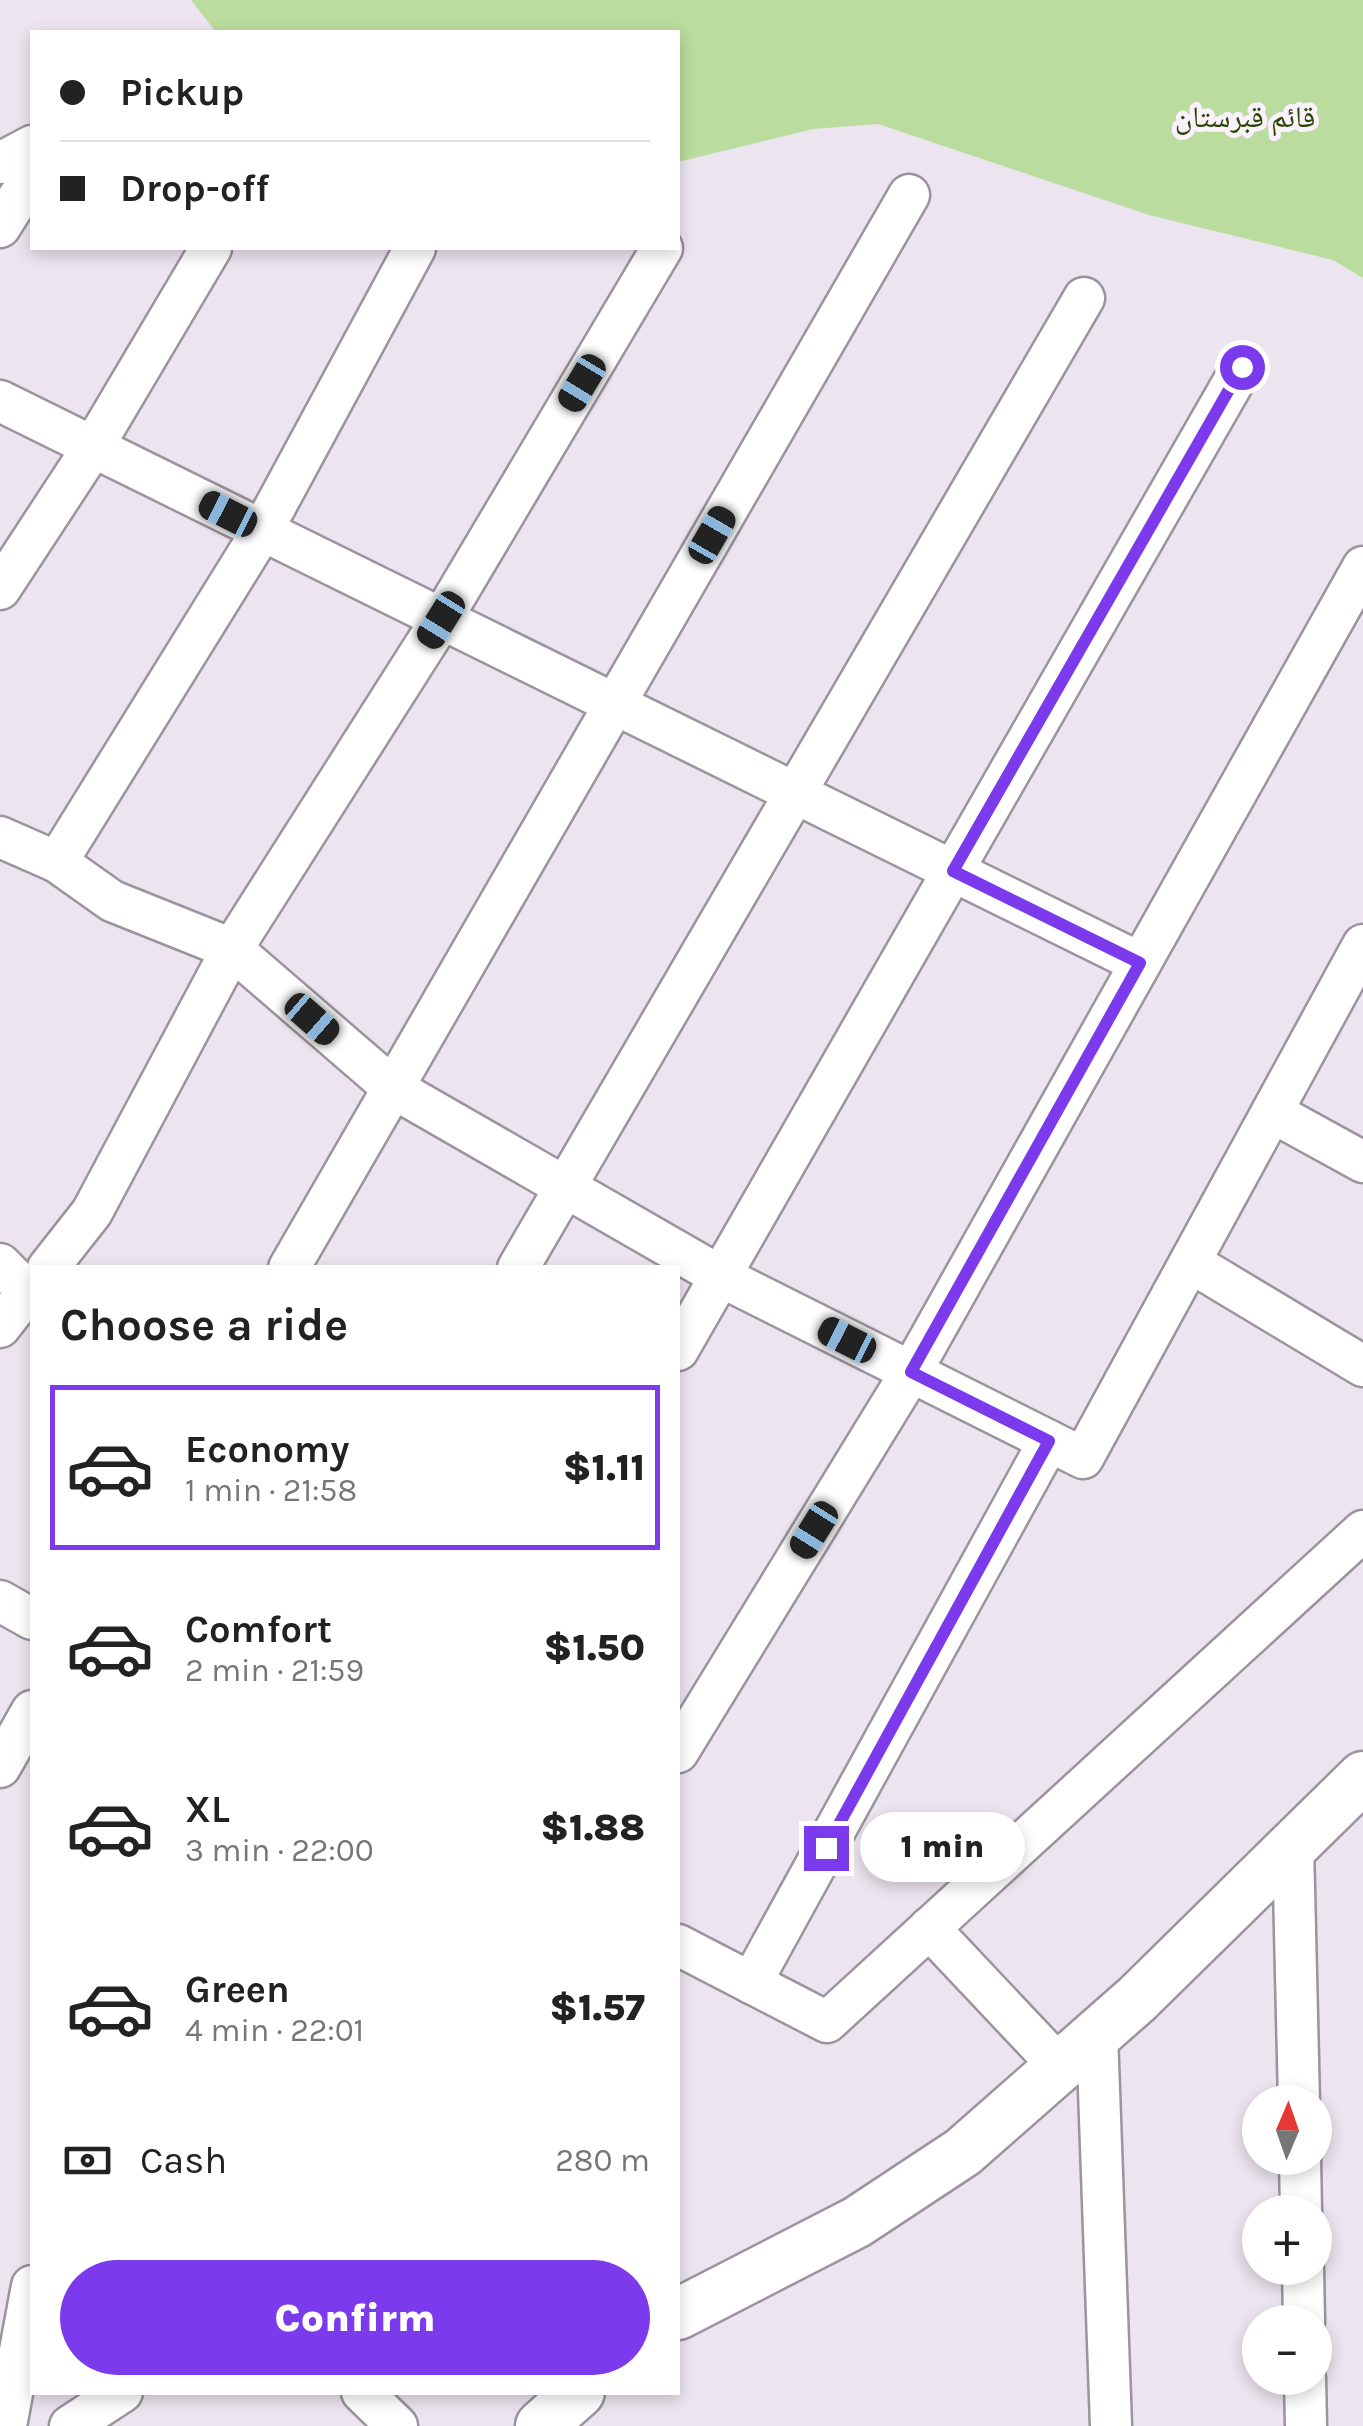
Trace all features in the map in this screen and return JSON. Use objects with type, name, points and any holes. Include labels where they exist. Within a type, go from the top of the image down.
[{"type":"street","points":[[0,163],[30,147]]},
{"type":"street","points":[[0,226],[30,179]]},
{"type":"street","points":[[291,1265],[908,195]]},
{"type":"street","points":[[0,589],[94,448],[210,250]]},
{"type":"street","points":[[57,862],[262,531],[414,250]]},
{"type":"street","points":[[50,1265],[92,1212],[232,950],[441,620],[661,250]]},
{"type":"street","points":[[520,1265],[1084,298]]},
{"type":"street","points":[[680,1346],[1242,367]]},
{"type":"street","points":[[0,401],[1140,963]]},
{"type":"street","points":[[680,1749],[911,1372],[1363,567]]},
{"type":"street","points":[[0,837],[57,862],[112,900],[232,950],[393,1088],[720,1276],[1083,1458],[1272,1112],[1350,1002],[1363,946]]},
{"type":"street","points":[[1272,1112],[1363,1162]]},
{"type":"street","points":[[1190,1262],[1363,1366]]},
{"type":"street","points":[[0,1264],[30,1279]]},
{"type":"street","points":[[0,1328],[30,1290]]},
{"type":"street","points":[[752,1983],[1049,1441]]},
{"type":"street","points":[[680,1945],[827,2022],[1363,1530]]},
{"type":"street","points":[[0,1601],[30,1618]]},
{"type":"street","points":[[1,1764],[30,1714]]},
{"type":"street","points":[[680,2313],[872,2212],[963,2152],[1097,2034],[1363,1777]]},
{"type":"street","points":[[1293,1845],[1299,2085]]},
{"type":"street","points":[[929,1928],[1060,2067]]},
{"type":"street","points":[[1097,2034],[1111,2426]]},
{"type":"street","points":[[6,2426],[30,2297]]},
{"type":"street","points":[[70,2426],[117,2395]]},
{"type":"street","points":[[365,2395],[397,2426]]},
{"type":"street","points":[[1305,2395],[1306,2426]]},
{"type":"green space","name":"قائم قبرستان","points":[[191,0],[1363,0],[1363,278],[1333,260],[1149,215],[878,124],[813,129],[680,162],[680,30],[214,30]]},
{"type":"route","points":[[826,1848],[1049,1441],[911,1372],[1140,963],[953,871],[1242,367]]}]
